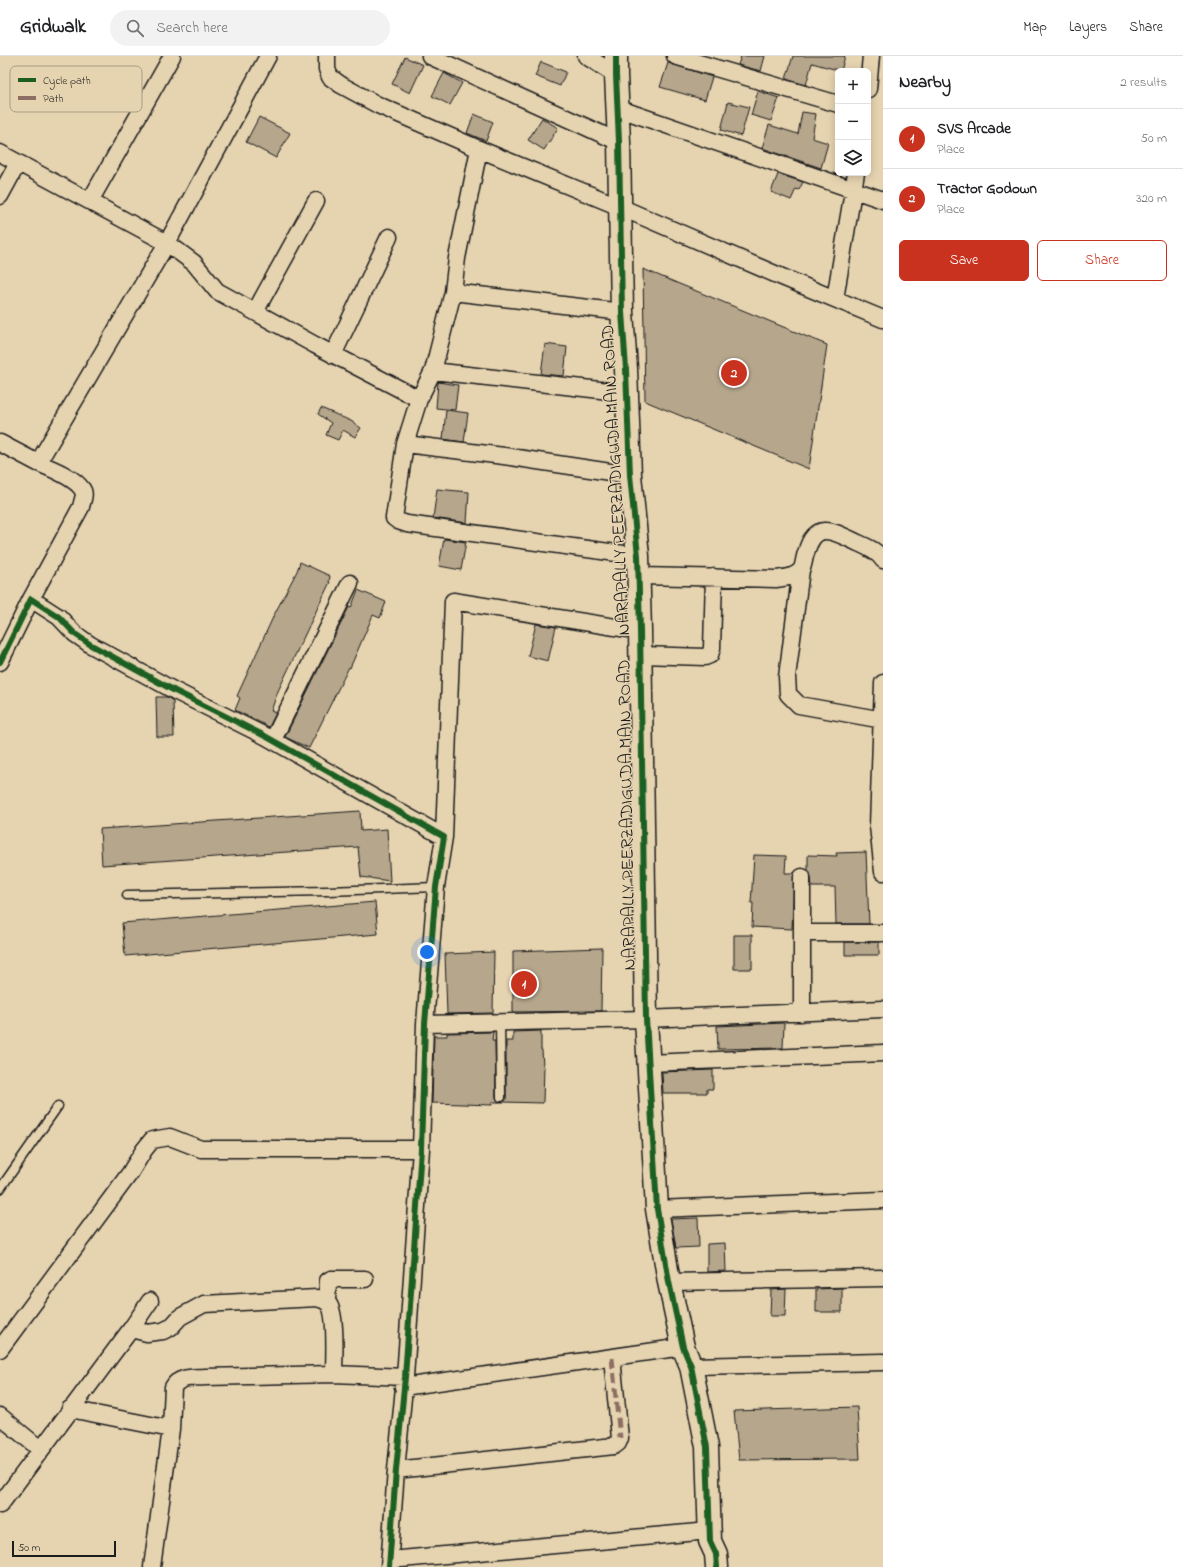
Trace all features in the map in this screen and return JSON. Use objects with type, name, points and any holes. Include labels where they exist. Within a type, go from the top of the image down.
[{"type":"street","points":[[142,109],[172,56]]},
{"type":"street","points":[[38,463],[167,243],[268,56]]},
{"type":"street","points":[[327,56],[327,69],[330,77],[341,85],[378,105],[883,319]]},
{"type":"street","points":[[430,56],[619,142]]},
{"type":"street","points":[[586,56],[616,66]]},
{"type":"street","points":[[675,56],[835,103]]},
{"type":"street","points":[[870,68],[871,56]]},
{"type":"street","name":"NARAPALLY PEERZADIGUDA MAIN ROAD","points":[[616,66],[622,312],[630,475],[638,566],[641,655],[646,1019],[657,1209],[669,1282],[707,1447],[709,1536],[706,1549],[705,1567]]},
{"type":"street","points":[[617,108],[883,200]]},
{"type":"street","points":[[90,201],[140,112]]},
{"type":"street","points":[[479,149],[457,258],[453,292],[433,371],[418,399],[405,444],[394,518],[407,524],[638,566],[714,577],[791,577],[801,570]]},
{"type":"street","points":[[0,153],[167,243],[194,263],[217,291],[333,355],[418,399]]},
{"type":"street","points":[[0,196],[18,162]]},
{"type":"street","points":[[835,299],[855,176]]},
{"type":"street","points":[[255,312],[316,201]]},
{"type":"street","points":[[333,355],[389,237]]},
{"type":"street","points":[[453,292],[622,312]]},
{"type":"street","points":[[433,371],[627,394]]},
{"type":"street","points":[[0,443],[72,480],[82,489],[84,496],[81,507],[31,599],[0,662]]},
{"type":"street","points":[[405,444],[504,456],[630,475]]},
{"type":"street","points":[[882,720],[800,705],[788,694],[788,677],[801,570],[809,542],[816,533],[827,530],[843,536],[880,555],[883,560]]},
{"type":"street","points":[[641,655],[705,657],[710,655],[712,648],[714,577]]},
{"type":"street","points":[[273,740],[350,583]]},
{"type":"street","points":[[31,599],[59,617],[75,634],[91,645],[175,692],[273,740],[444,837]]},
{"type":"street","points":[[640,631],[453,601],[444,837],[436,887],[426,1024],[421,1149],[390,1563],[709,1536]]},
{"type":"street","points":[[883,683],[878,826],[883,872]]},
{"type":"street","points":[[802,877],[802,1013]]},
{"type":"street","points":[[802,933],[883,932]]},
{"type":"street","points":[[426,1024],[646,1019],[883,1009]]},
{"type":"street","points":[[649,1063],[883,1053]]},
{"type":"street","points":[[0,1349],[130,1173],[152,1140],[170,1137],[201,1149],[421,1149]]},
{"type":"street","points":[[657,1209],[883,1200]]},
{"type":"street","points":[[669,1282],[883,1278]]},
{"type":"street","points":[[334,1374],[333,1318],[331,1308],[327,1301],[328,1281],[331,1279],[365,1279]]},
{"type":"street","points":[[131,1329],[147,1333],[163,1331],[171,1327],[180,1317],[204,1304],[316,1298],[327,1301]]},
{"type":"street","points":[[0,1505],[131,1329],[150,1301]]},
{"type":"street","points":[[152,1567],[171,1428],[173,1387],[176,1382],[184,1379],[334,1374],[404,1382],[612,1358],[687,1357],[883,1362]]},
{"type":"street","points":[[396,1470],[614,1446],[618,1443],[620,1438],[612,1358]]},
{"type":"street","points":[[70,1409],[171,1428]]},
{"type":"street","points":[[0,1416],[40,1450]]},
{"type":"street","name":"NARAPALLY PEERZADIGUDA MAIN ROAD","points":[[709,1536],[716,1554],[717,1567]]},
{"type":"lane","points":[[127,895],[328,891],[436,887]]},
{"type":"lane","points":[[500,1022],[501,1097]]},
{"type":"lane","points":[[0,1189],[58,1106]]},
{"type":"building","points":[[741,56],[765,56],[761,71],[738,65]]},
{"type":"building","points":[[793,56],[845,56],[842,68],[835,68],[835,69],[812,63],[806,85],[786,79]]},
{"type":"building","points":[[405,57],[423,65],[410,93],[392,84]]},
{"type":"building","points":[[541,62],[566,72],[560,86],[535,76]]},
{"type":"building","points":[[668,63],[712,77],[705,100],[660,87]]},
{"type":"building","points":[[444,73],[462,83],[450,105],[432,96]]},
{"type":"building","points":[[758,91],[779,98],[771,121],[751,115]]},
{"type":"building","points":[[728,102],[749,107],[741,136],[721,130]]},
{"type":"building","points":[[802,112],[816,114],[812,138],[828,143],[821,168],[762,148],[769,125],[798,134]]},
{"type":"building","points":[[474,114],[493,122],[486,141],[467,133]]},
{"type":"building","points":[[259,117],[290,133],[276,158],[246,142]]},
{"type":"building","points":[[542,118],[558,128],[544,150],[528,140]]},
{"type":"building","points":[[778,174],[803,182],[799,190],[796,189],[791,200],[771,192]]},
{"type":"building","points":[[643,269],[827,345],[809,469],[645,401]]},
{"type":"building","points":[[545,344],[567,347],[564,376],[541,374]]},
{"type":"building","points":[[438,382],[458,385],[455,410],[436,408]]},
{"type":"building","points":[[321,408],[351,421],[361,428],[355,437],[343,430],[338,440],[326,435],[331,423],[318,414]]},
{"type":"building","points":[[446,410],[468,413],[464,442],[443,439]]},
{"type":"building","points":[[437,489],[469,492],[467,523],[433,518]]},
{"type":"building","points":[[444,539],[466,542],[461,570],[439,566]]},
{"type":"building","points":[[300,562],[330,576],[330,582],[278,691],[271,711],[276,713],[269,727],[235,710],[240,698],[237,696]]},
{"type":"building","points":[[358,590],[386,602],[380,618],[373,615],[350,668],[349,667],[309,748],[285,737],[349,607],[351,608]]},
{"type":"building","points":[[536,624],[556,627],[548,661],[528,656]]},
{"type":"building","points":[[156,697],[167,697],[173,701],[174,737],[157,737]]},
{"type":"building","points":[[360,811],[361,831],[387,829],[390,881],[361,877],[358,847],[102,865],[100,829]]},
{"type":"building","points":[[866,852],[869,924],[836,924],[835,887],[812,887],[811,877],[808,870],[808,855],[837,856],[836,853]]},
{"type":"building","points":[[754,855],[786,856],[785,873],[794,873],[792,929],[752,927],[753,903],[751,903]]},
{"type":"building","points":[[375,902],[378,934],[125,956],[122,923]]},
{"type":"building","points":[[734,935],[752,935],[752,969],[734,969]]},
{"type":"building","points":[[845,942],[879,942],[879,955],[845,955]]},
{"type":"building","points":[[602,948],[601,1011],[513,1012],[513,951]]},
{"type":"building","points":[[494,952],[493,1013],[447,1014],[445,954]]},
{"type":"building","points":[[784,1023],[783,1048],[718,1049],[717,1026]]},
{"type":"building","points":[[541,1031],[541,1050],[544,1066],[543,1103],[502,1102],[506,1100],[506,1041],[513,1041],[513,1032]]},
{"type":"building","points":[[493,1032],[492,1041],[495,1041],[496,1097],[500,1102],[492,1102],[492,1105],[432,1103],[434,1036],[447,1036],[447,1033]]},
{"type":"building","points":[[713,1070],[713,1089],[707,1089],[707,1093],[663,1093],[662,1072]]},
{"type":"building","points":[[698,1218],[699,1247],[676,1248],[671,1219]]},
{"type":"building","points":[[725,1243],[726,1271],[707,1272],[707,1244]]},
{"type":"building","points":[[842,1288],[842,1312],[816,1312],[816,1289]]},
{"type":"building","points":[[786,1289],[785,1316],[770,1316],[771,1290]]},
{"type":"building","points":[[857,1407],[860,1459],[739,1460],[734,1411]]},
{"type":"marked path","points":[[612,1358],[620,1438]]},
{"type":"cycle path","points":[[616,56],[622,312],[626,369],[630,475],[638,556],[646,1019],[657,1209],[669,1282],[683,1347],[691,1366],[707,1447],[710,1541],[716,1554],[717,1567]]},
{"type":"cycle path","points":[[0,662],[31,599],[59,617],[75,634],[91,645],[175,691],[265,736],[444,837],[436,887],[425,1024],[421,1149],[405,1377],[389,1567]]},
{"type":"place","name":"Tractor Godown","points":[[734,373]]},
{"type":"place","name":"SVS Arcade","points":[[524,984]]}]
